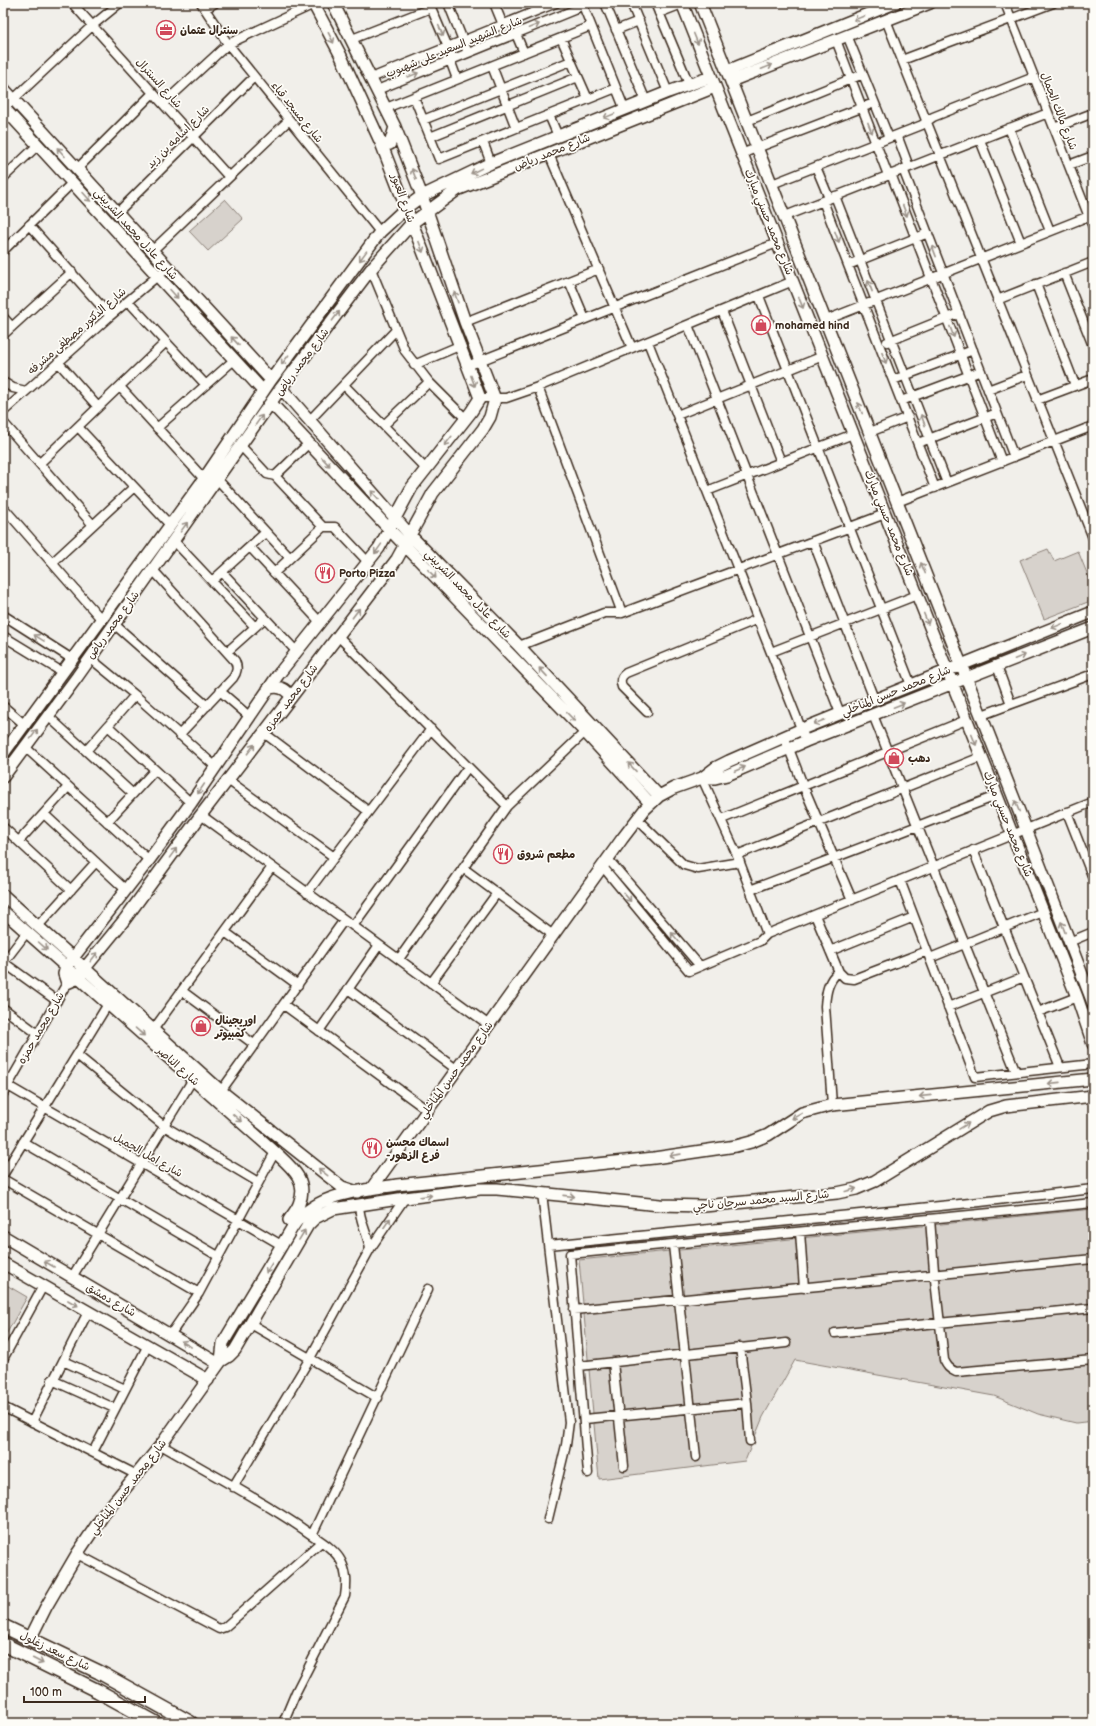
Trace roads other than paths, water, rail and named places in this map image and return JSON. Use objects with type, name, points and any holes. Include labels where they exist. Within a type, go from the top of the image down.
[{"type":"main road","name":"شارع سعد زغلول","points":[[3,1626],[119,1683],[191,1723]]},
{"type":"main road","name":"شارع سعد زغلول","points":[[3,1644],[98,1691],[156,1723]]},
{"type":"street","name":"شارع السنترال","points":[[72,3],[229,178]]},
{"type":"street","points":[[4,108],[93,25],[120,3]]},
{"type":"street","points":[[203,6],[215,3]]},
{"type":"street","name":"شارع العبور","points":[[333,3],[395,127],[422,196],[465,322],[495,399]]},
{"type":"street","points":[[448,3],[468,53]]},
{"type":"street","points":[[494,3],[503,25]]},
{"type":"street","name":"شارع الشهيد السعيد على شهبوب","points":[[371,78],[503,25],[538,6],[556,3]]},
{"type":"street","points":[[583,3],[626,110]]},
{"type":"street","name":"شارع الشهيد السعيد على شهبوب","points":[[377,90],[574,10],[583,3]]},
{"type":"street","points":[[605,3],[646,101]]},
{"type":"street","points":[[631,3],[668,92]]},
{"type":"street","points":[[655,3],[691,90]]},
{"type":"street","points":[[659,13],[682,3]]},
{"type":"street","name":"شارع محمد حسني مبارك","points":[[682,3],[1077,997],[1093,1044]]},
{"type":"street","name":"شارع محمد حسني مبارك","points":[[700,3],[962,664],[1069,942],[1090,984],[1093,1003]]},
{"type":"street","points":[[729,76],[895,3]]},
{"type":"street","points":[[729,76],[836,40],[930,3]]},
{"type":"street","name":"شارع مالك الجمال","points":[[1005,3],[1093,227]]},
{"type":"street","points":[[902,60],[1053,3]]},
{"type":"street","points":[[163,104],[228,44],[314,4]]},
{"type":"street","name":"شارع العبور","points":[[314,4],[382,142],[480,398]]},
{"type":"street","name":"شارع مسجد قباء","points":[[203,6],[228,44],[380,232]]},
{"type":"street","points":[[352,39],[430,6],[448,47],[457,79]]},
{"type":"street","points":[[886,20],[1093,538]]},
{"type":"street","points":[[616,30],[639,21]]},
{"type":"street","points":[[386,108],[591,26]]},
{"type":"street","points":[[516,34],[524,53]]},
{"type":"street","points":[[847,35],[874,102],[893,137],[906,168],[943,274],[1014,457]]},
{"type":"street","points":[[561,38],[588,99]]},
{"type":"street","points":[[836,40],[876,144],[916,238],[1002,462]]},
{"type":"street","points":[[423,120],[571,61]]},
{"type":"street","points":[[492,66],[516,128]]},
{"type":"street","points":[[747,121],[863,74]]},
{"type":"street","name":"شارع اسامه بن زيد","points":[[117,213],[254,77]]},
{"type":"street","points":[[772,184],[876,144],[922,125],[933,117],[1034,77]]},
{"type":"street","points":[[430,137],[578,78]]},
{"type":"street","name":"شارع محمد رياض","points":[[3,777],[77,677],[196,510],[204,486],[218,480],[281,388],[372,269],[412,223],[426,211],[457,190],[549,154],[691,90],[713,82]]},
{"type":"street","name":"شارع عادل محمد الشربيني","points":[[3,88],[271,380]]},
{"type":"street","points":[[414,96],[439,159],[616,88]]},
{"type":"street","name":"شارع محمد رياض","points":[[3,754],[187,503],[204,486],[263,391],[380,232],[407,207],[422,196],[491,163],[668,92],[691,90]]},
{"type":"street","points":[[77,169],[153,93]]},
{"type":"street","points":[[741,154],[874,102]]},
{"type":"street","name":"شارع عادل محمد الشربيني","points":[[4,108],[263,391]]},
{"type":"street","points":[[785,216],[1048,113]]},
{"type":"street","points":[[1054,128],[1093,113]]},
{"type":"street","points":[[549,115],[558,136]]},
{"type":"street","points":[[152,251],[289,120]]},
{"type":"street","points":[[382,142],[385,145],[390,144],[395,127]]},
{"type":"street","points":[[1009,128],[1050,231]]},
{"type":"street","points":[[980,140],[1021,243]]},
{"type":"street","points":[[483,142],[491,163]]},
{"type":"street","points":[[3,178],[38,145]]},
{"type":"street","points":[[549,154],[632,348]]},
{"type":"street","points":[[1069,165],[1093,156]]},
{"type":"street","points":[[816,167],[829,198],[860,260],[947,483]]},
{"type":"street","points":[[3,251],[73,182]]},
{"type":"street","points":[[829,198],[848,265],[935,488]]},
{"type":"street","points":[[826,320],[1089,216]]},
{"type":"street","points":[[30,225],[110,316]]},
{"type":"street","points":[[848,265],[928,233]]},
{"type":"street","points":[[467,366],[777,243]]},
{"type":"street","points":[[997,300],[1093,262]]},
{"type":"street","name":"شارع الدكتور مصطفى مشرفه","points":[[3,412],[110,316],[167,268]]},
{"type":"street","points":[[372,269],[405,351],[414,365],[429,382],[466,419]]},
{"type":"street","points":[[465,322],[599,269]]},
{"type":"street","points":[[3,335],[72,272]]},
{"type":"street","points":[[1064,273],[1093,346]]},
{"type":"street","points":[[569,281],[585,319]]},
{"type":"street","points":[[480,398],[495,399],[515,396],[793,281]]},
{"type":"street","points":[[1036,284],[1075,385]]},
{"type":"street","points":[[759,296],[911,685]]},
{"type":"street","points":[[128,301],[206,385]]},
{"type":"street","points":[[722,311],[782,462]]},
{"type":"street","points":[[879,344],[958,313]]},
{"type":"street","points":[[3,317],[12,327]]},
{"type":"street","points":[[688,325],[840,713]]},
{"type":"street","points":[[309,420],[396,330]]},
{"type":"street","points":[[40,464],[166,342]]},
{"type":"street","points":[[648,342],[806,741]]},
{"type":"street","points":[[414,365],[459,346]]},
{"type":"street","points":[[893,380],[973,350]]},
{"type":"street","points":[[677,415],[822,356]]},
{"type":"street","points":[[157,428],[234,360]]},
{"type":"street","points":[[58,362],[98,407]]},
{"type":"street","points":[[901,401],[981,370]]},
{"type":"street","points":[[988,390],[1027,375]]},
{"type":"street","points":[[1037,400],[1093,379]]},
{"type":"street","points":[[3,382],[13,388],[26,391]]},
{"type":"street","points":[[384,425],[429,382]]},
{"type":"street","points":[[344,385],[426,469]]},
{"type":"street","points":[[120,387],[157,428],[204,486]]},
{"type":"street","points":[[538,387],[622,613]]},
{"type":"street","name":"شارع عادل محمد الشربيني","points":[[281,388],[410,534],[519,646],[562,700],[585,732],[650,803]]},
{"type":"street","name":"شارع محمد حمزه","points":[[3,1094],[5,1085],[38,1034],[67,983],[64,974],[69,962],[126,890],[191,803],[268,689],[379,548],[390,530],[406,497],[426,469],[466,419],[480,398]]},
{"type":"street","name":"شارع محمد حمزه","points":[[67,983],[73,982],[125,919],[201,815],[397,559],[433,493],[483,429],[490,417],[495,399]]},
{"type":"street","name":"شارع عادل محمد الشربيني","points":[[271,403],[404,546],[659,796]]},
{"type":"street","points":[[918,443],[997,413]]},
{"type":"street","points":[[870,432],[908,418]]},
{"type":"street","points":[[3,422],[93,525]]},
{"type":"street","points":[[78,427],[171,526]]},
{"type":"street","points":[[898,502],[1093,427]]},
{"type":"street","points":[[707,491],[853,434]]},
{"type":"street","points":[[275,476],[309,443]]},
{"type":"street","points":[[241,446],[267,474],[275,476],[323,527]]},
{"type":"street","points":[[862,456],[877,449]]},
{"type":"street","points":[[218,480],[290,558]]},
{"type":"street","points":[[52,563],[134,487]]},
{"type":"street","points":[[187,503],[190,502],[195,504],[196,510]]},
{"type":"street","points":[[3,507],[102,620]]},
{"type":"street","points":[[519,646],[604,613],[622,613],[885,514]]},
{"type":"street","points":[[274,573],[323,527],[334,527],[368,562]]},
{"type":"street","points":[[212,581],[266,532]]},
{"type":"street","points":[[174,541],[255,627]]},
{"type":"street","points":[[812,541],[874,700]]},
{"type":"street","points":[[250,547],[320,622]]},
{"type":"street","points":[[153,570],[235,661],[237,670],[233,678],[179,734]]},
{"type":"street","points":[[222,572],[297,652]]},
{"type":"street","points":[[771,652],[917,595]]},
{"type":"street","name":"شارع محمد حسن المناخلي","points":[[30,1639],[77,1554],[104,1514],[161,1445],[220,1362],[224,1343],[297,1220],[308,1209],[320,1201],[371,1189],[456,1069],[650,803],[674,788],[702,778],[722,764],[784,736],[1093,612]]},
{"type":"street","points":[[3,615],[72,659]]},
{"type":"street","points":[[227,652],[266,618]]},
{"type":"street","points":[[647,712],[622,687],[620,682],[622,676],[626,673],[758,619]]},
{"type":"street","points":[[114,624],[206,706]]},
{"type":"street","name":"شارع محمد حسن المناخلي","points":[[702,778],[715,778],[727,774],[806,741],[1093,628]]},
{"type":"street","points":[[3,636],[62,672],[77,677]]},
{"type":"street","points":[[338,636],[507,806]]},
{"type":"street","points":[[90,658],[135,695],[216,767]]},
{"type":"street","points":[[997,666],[1011,704]]},
{"type":"street","points":[[982,715],[1093,674]]},
{"type":"street","points":[[268,689],[273,687],[282,688],[289,693],[291,697]]},
{"type":"street","points":[[220,691],[250,717]]},
{"type":"street","points":[[86,751],[135,695]]},
{"type":"street","points":[[3,706],[25,725]]},
{"type":"street","points":[[873,715],[1016,1072]]},
{"type":"street","points":[[48,716],[133,794]]},
{"type":"street","points":[[722,819],[966,720]]},
{"type":"street","points":[[108,726],[191,803]]},
{"type":"street","points":[[307,892],[431,729]]},
{"type":"street","points":[[399,959],[507,806],[585,732]]},
{"type":"street","points":[[264,733],[368,811]]},
{"type":"street","points":[[784,736],[803,785],[852,900]]},
{"type":"street","points":[[25,747],[149,860]]},
{"type":"street","points":[[637,819],[684,865],[698,869],[738,858],[819,822],[981,757]]},
{"type":"street","points":[[353,926],[468,767]]},
{"type":"street","points":[[107,822],[155,770]]},
{"type":"street","points":[[702,778],[722,819],[767,934]]},
{"type":"street","points":[[228,780],[334,857]]},
{"type":"street","points":[[19,841],[68,787]]},
{"type":"street","points":[[750,890],[996,796]]},
{"type":"street","points":[[605,863],[647,920],[689,971],[760,941],[767,934],[1093,802]]},
{"type":"street","points":[[1067,812],[1093,878]]},
{"type":"street","points":[[44,814],[126,890]]},
{"type":"street","points":[[201,815],[489,1025]]},
{"type":"street","points":[[3,827],[71,890]]},
{"type":"street","points":[[973,850],[1060,1067]]},
{"type":"street","points":[[1085,857],[1093,854]]},
{"type":"street","points":[[38,926],[96,862]]},
{"type":"street","points":[[605,863],[654,913],[700,966]]},
{"type":"street","points":[[153,1030],[272,867]]},
{"type":"street","points":[[463,868],[554,935]]},
{"type":"street","points":[[900,880],[975,1077],[1093,1064]]},
{"type":"street","points":[[431,983],[497,893]]},
{"type":"street","name":"شارع الناصر","points":[[3,895],[38,926],[69,962],[81,973],[153,1030],[222,1091],[333,1180],[342,1186],[357,1192]]},
{"type":"street","points":[[112,908],[125,919]]},
{"type":"street","name":"شارع الناصر","points":[[3,911],[27,932],[69,962]]},
{"type":"street","points":[[815,915],[839,972],[845,978],[854,979],[964,944],[1043,912]]},
{"type":"street","points":[[647,920],[654,913]]},
{"type":"street","points":[[830,951],[914,917]]},
{"type":"street","points":[[222,1091],[344,920]]},
{"type":"street","points":[[27,932],[4,962],[57,1001]]},
{"type":"street","points":[[225,932],[298,985]]},
{"type":"street","points":[[1069,942],[1093,932]]},
{"type":"street","points":[[319,1031],[379,945]]},
{"type":"street","points":[[832,1105],[825,1006],[827,990],[833,975],[839,972]]},
{"type":"street","name":"شارع الناصر","points":[[81,973],[108,1004],[298,1174],[302,1187],[300,1204],[288,1223],[284,1244]]},
{"type":"street","points":[[948,1007],[1024,977]]},
{"type":"street","points":[[348,989],[456,1069]]},
{"type":"street","points":[[182,991],[255,1045]]},
{"type":"street","points":[[1038,1012],[1077,997]]},
{"type":"street","points":[[3,1175],[108,1004]]},
{"type":"street","points":[[284,1005],[427,1110]]},
{"type":"street","points":[[3,1008],[38,1034]]},
{"type":"street","points":[[77,1055],[164,1126],[258,1182]]},
{"type":"street","points":[[72,1277],[193,1079]]},
{"type":"street","points":[[371,1189],[654,1158],[736,1146],[764,1137],[802,1113],[832,1105],[1093,1079]]},
{"type":"street","name":"شارع امل الجميل","points":[[5,1085],[238,1220],[284,1244]]},
{"type":"street","name":"شارع السيد محمد سرحان ناجي","points":[[360,1206],[405,1198],[480,1189],[511,1190],[688,1207],[846,1192],[876,1181],[989,1111],[1006,1106],[1093,1096]]},
{"type":"street","points":[[24,1142],[218,1256]]},
{"type":"street","points":[[170,1335],[199,1292],[275,1152]]},
{"type":"street","points":[[508,1174],[511,1190]]},
{"type":"street","points":[[3,1179],[199,1292]]},
{"type":"street","points":[[549,1245],[980,1202],[1093,1189]]},
{"type":"street","points":[[542,1193],[569,1422],[566,1444],[548,1519]]},
{"type":"street","points":[[233,1487],[310,1358],[370,1249],[405,1198]]},
{"type":"street","points":[[980,1202],[982,1214]]},
{"type":"street","points":[[588,1473],[570,1254],[1093,1203]]},
{"type":"street","points":[[360,1206],[360,1216],[367,1234],[370,1249]]},
{"type":"street","name":"شارع محمد حسن المناخلي","points":[[220,1362],[232,1354],[303,1234],[312,1222],[324,1213],[333,1209],[360,1206]]},
{"type":"street","points":[[930,1219],[934,1275],[944,1360],[947,1366],[956,1372],[1093,1360]]},
{"type":"street","points":[[800,1232],[804,1288]]},
{"type":"street","name":"شارع دمشق","points":[[3,1236],[170,1335],[220,1362]]},
{"type":"street","points":[[674,1245],[684,1354],[696,1457]]},
{"type":"street","points":[[574,1310],[1093,1261]]},
{"type":"street","name":"شارع دمشق","points":[[3,1263],[208,1380]]},
{"type":"street","points":[[3,1359],[43,1286]]},
{"type":"street","points":[[312,1535],[378,1398],[428,1289]]},
{"type":"street","points":[[256,1290],[266,1297]]},
{"type":"street","points":[[835,1333],[1093,1308]]},
{"type":"street","points":[[32,1422],[52,1380],[88,1312]]},
{"type":"street","points":[[250,1324],[378,1398]]},
{"type":"street","points":[[579,1366],[786,1342]]},
{"type":"street","points":[[204,1354],[215,1350],[224,1343]]},
{"type":"street","points":[[93,1452],[114,1408],[148,1346]]},
{"type":"street","points":[[740,1347],[750,1441]]},
{"type":"street","points":[[63,1361],[125,1389]]},
{"type":"street","points":[[613,1362],[624,1466]]},
{"type":"street","points":[[52,1380],[114,1408]]},
{"type":"street","points":[[584,1418],[619,1416],[747,1403]]},
{"type":"street","points":[[3,1407],[137,1475]]},
{"type":"street","points":[[161,1445],[285,1517],[312,1535],[333,1552],[343,1566],[347,1584],[345,1596],[296,1692],[283,1723]]},
{"type":"street","points":[[77,1554],[219,1629],[225,1627],[321,1542]]},
{"type":"place","name":"سنترال عثمان","points":[[166,30]]},
{"type":"place","name":"mohamed hind","points":[[761,325]]},
{"type":"place","name":"Porto Pizza","points":[[325,573]]},
{"type":"place","name":"دهب","points":[[894,758]]},
{"type":"place","name":"مطعم شروق","points":[[503,854]]},
{"type":"place","name":"اوريجينال كمبيوتر","points":[[201,1026]]},
{"type":"place","name":"اسماك محسن -فرع الزهور","points":[[372,1148]]}]
